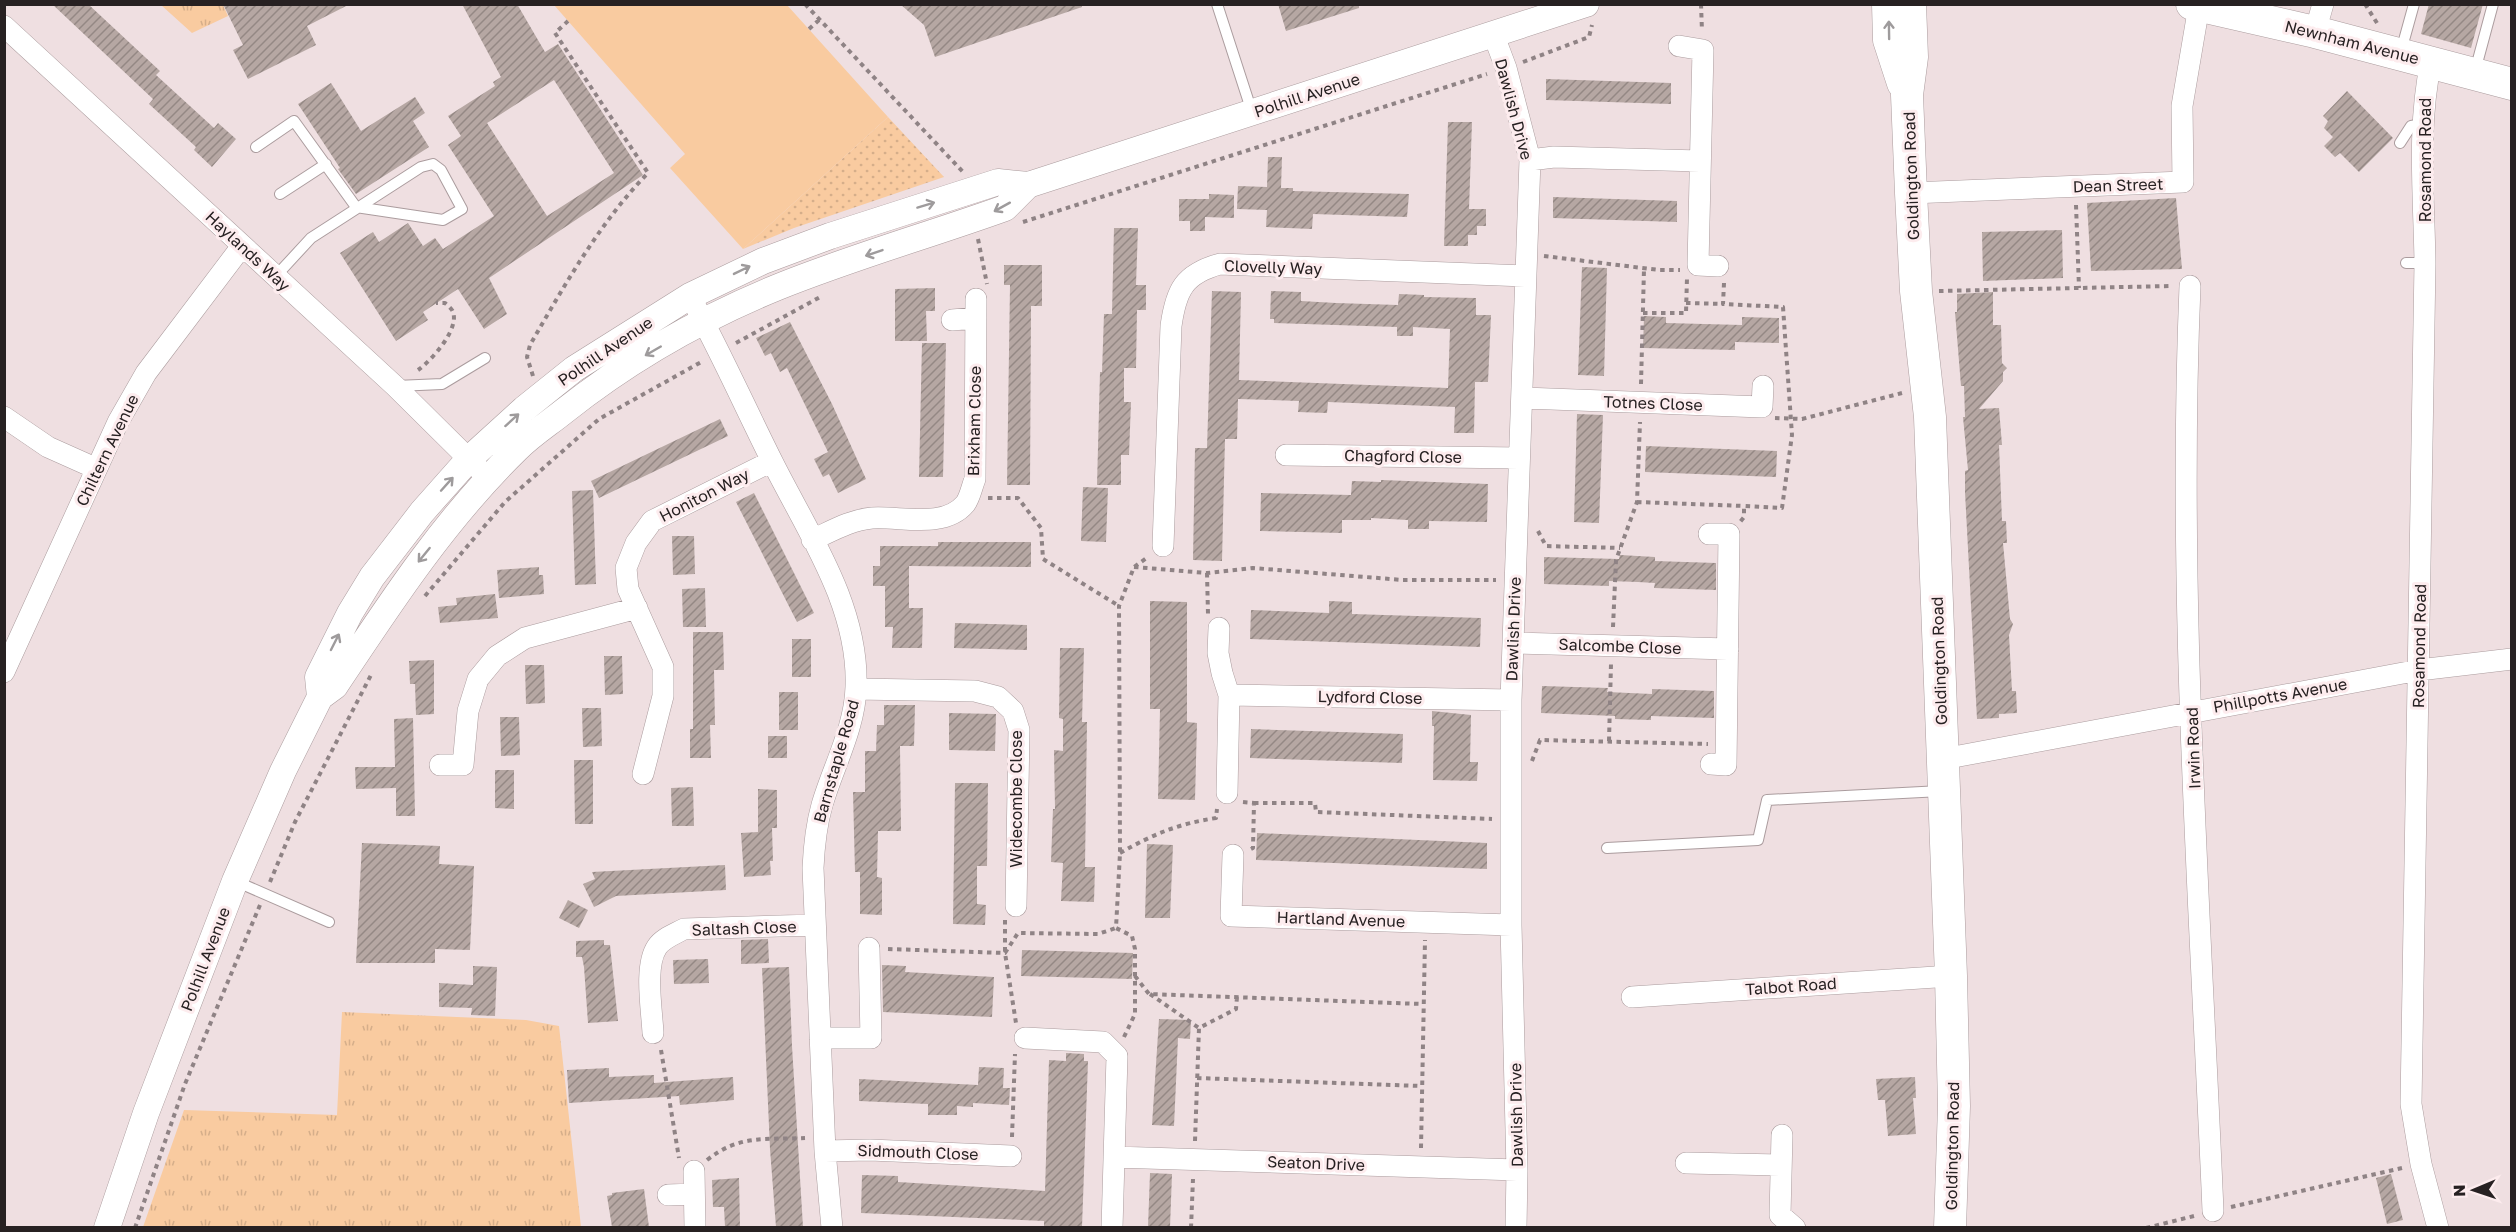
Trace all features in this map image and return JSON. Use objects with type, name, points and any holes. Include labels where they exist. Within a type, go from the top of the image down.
[{"type":"main road","name":"Goldington Road","points":[[1888,4],[1889,40],[1907,95]]},
{"type":"main road","name":"Goldington Road","points":[[1910,4],[1912,57],[1907,95],[1911,193],[1916,291],[1930,417],[1951,976],[1954,1106],[1950,1227]]},
{"type":"main road","name":"Newnham Avenue","points":[[2195,5],[2319,18],[2400,54],[2511,84]]},
{"type":"street","name":"Polhill Avenue","points":[[320,697],[318,676],[372,578],[422,512],[469,459],[524,409],[574,369],[690,296],[763,261],[840,233],[998,182],[1028,185],[1494,36],[1586,4]]},
{"type":"street","name":"Dean Street","points":[[1911,193],[2183,182],[2182,105],[2195,5]]},
{"type":"street","name":"Haylands Way","points":[[4,27],[395,386],[489,478]]},
{"type":"street","name":"Dawlish Drive","points":[[1494,36],[1506,68],[1530,160],[1511,700],[1511,925],[1517,1170],[1516,1227]]},
{"type":"street","points":[[1678,46],[1703,50],[1698,265],[1718,266]]},
{"type":"street","name":"Rosamond Road","points":[[2432,62],[2425,89],[2415,263],[2419,670],[2411,1104],[2421,1164],[2438,1227]]},
{"type":"street","points":[[1530,160],[1554,158],[1700,161]]},
{"type":"street","name":"Polhill Avenue","points":[[107,1227],[146,1113],[235,880],[283,771],[320,697],[335,686],[409,574],[468,500],[518,448],[588,392],[624,367],[704,322],[776,288],[1005,208],[1028,185]]},
{"type":"street","name":"Chiltern Avenue","points":[[4,672],[95,468],[146,373],[242,246]]},
{"type":"street","name":"Clovelly Way","points":[[1163,546],[1171,326],[1174,305],[1180,290],[1201,269],[1220,264],[1525,276]]},
{"type":"street","name":"Irwin Road","points":[[2190,286],[2186,401],[2191,711],[2213,1211]]},
{"type":"street","name":"Barnstaple Road","points":[[690,296],[838,590],[855,651],[856,689],[850,723],[822,806],[814,839],[819,1038],[824,1144],[832,1227]]},
{"type":"street","points":[[952,320],[976,309]]},
{"type":"street","name":"Brixham Close","points":[[812,540],[847,523],[871,518],[934,519],[952,515],[967,503],[975,478],[976,309]]},
{"type":"street","points":[[1762,407],[1763,386]]},
{"type":"street","name":"Totnes Close","points":[[1522,398],[1762,407]]},
{"type":"street","points":[[4,417],[48,447],[95,468]]},
{"type":"street","name":"Chagford Close","points":[[1286,455],[1519,458]]},
{"type":"street","name":"Honiton Way","points":[[643,774],[663,696],[663,667],[628,589],[626,568],[636,543],[652,521],[772,461]]},
{"type":"street","points":[[1709,534],[1729,534],[1726,765],[1711,764]]},
{"type":"street","points":[[440,765],[463,765],[468,711],[478,679],[497,656],[525,638],[637,608]]},
{"type":"street","points":[[1219,628],[1218,653],[1229,695],[1222,796]]},
{"type":"street","name":"Salcombe Close","points":[[1513,643],[1728,649]]},
{"type":"street","name":"Phillpotts Avenue","points":[[1943,759],[2419,670],[2511,659]]},
{"type":"street","name":"Widecombe Close","points":[[856,689],[975,691],[998,697],[1013,711],[1019,730],[1016,906]]},
{"type":"street","name":"Lydford Close","points":[[1229,695],[1511,700]]},
{"type":"street","name":"Hartland Avenue","points":[[1233,855],[1231,916],[1511,925]]},
{"type":"street","name":"Saltash Close","points":[[653,1033],[650,974],[652,957],[657,946],[668,937],[684,929],[815,925]]},
{"type":"street","points":[[819,1038],[871,1038],[869,948]]},
{"type":"street","name":"Talbot Road","points":[[1632,997],[1951,976]]},
{"type":"street","points":[[1025,1038],[1103,1042],[1117,1056],[1112,1227]]},
{"type":"street","points":[[1782,1135],[1780,1215],[1795,1227]]},
{"type":"street","name":"Sidmouth Close","points":[[824,1144],[870,1150],[1011,1155]]},
{"type":"street","name":"Seaton Drive","points":[[1114,1157],[1517,1170]]},
{"type":"street","points":[[1686,1163],[1780,1165]]},
{"type":"street","points":[[694,1171],[695,1227]]},
{"type":"street","points":[[668,1195],[694,1194]]},
{"type":"lane","points":[[1217,4],[1252,112]]},
{"type":"lane","points":[[2400,54],[2414,4]]},
{"type":"lane","points":[[2474,74],[2493,4]]},
{"type":"lane","points":[[256,147],[294,121],[356,207],[443,220],[462,209],[441,170],[433,164],[421,167],[356,207],[311,238],[275,277]]},
{"type":"lane","points":[[2400,143],[2411,126],[2423,124]]},
{"type":"lane","points":[[280,194],[326,164]]},
{"type":"lane","points":[[395,386],[441,384],[485,358]]},
{"type":"lane","points":[[1607,848],[1758,840],[1767,800],[1944,791]]},
{"type":"lane","points":[[235,880],[329,922]]},
{"type":"path","points":[[805,4],[969,179],[973,191]]},
{"type":"path","points":[[1701,4],[1703,50]]},
{"type":"path","points":[[809,29],[819,20]]},
{"type":"path","points":[[533,376],[527,357],[535,336],[629,192],[648,173],[555,33],[568,21]]},
{"type":"path","points":[[2076,186],[2079,288]]},
{"type":"path","points":[[969,221],[977,236],[988,288],[976,309]]},
{"type":"path","points":[[1526,253],[1644,269],[1687,270],[1686,313],[1643,313]]},
{"type":"path","points":[[1609,741],[1616,560],[1637,502],[1644,269]]},
{"type":"path","points":[[1916,291],[2190,286]]},
{"type":"path","points":[[395,386],[423,367],[449,336],[454,322],[453,311],[445,303],[436,303]]},
{"type":"path","points":[[1686,303],[1724,304]]},
{"type":"path","points":[[1762,407],[1774,418],[1802,419],[1926,387]]},
{"type":"path","points":[[968,498],[1018,498],[1041,528],[1043,559],[1119,606]]},
{"type":"path","points":[[1637,502],[1744,506]]},
{"type":"path","points":[[1517,519],[1535,527],[1546,546],[1620,549]]},
{"type":"path","points":[[1116,928],[1120,853],[1119,606],[1134,567],[1207,573],[1253,568],[1403,580],[1515,580]]},
{"type":"path","points":[[1207,573],[1208,621],[1219,628]]},
{"type":"path","points":[[1511,785],[1528,772],[1540,740],[1727,744]]},
{"type":"path","points":[[1120,853],[1158,832],[1194,821],[1216,818],[1222,796],[1254,803],[1315,803],[1316,812],[1511,820]]},
{"type":"path","points":[[1233,855],[1253,848],[1254,803]]},
{"type":"path","points":[[1420,1167],[1422,1004],[1426,922]]},
{"type":"path","points":[[869,948],[1005,953],[1018,933],[1098,934],[1116,928],[1132,936],[1135,948],[1135,1014],[1117,1056]]},
{"type":"path","points":[[1135,975],[1149,994],[1199,1028]]},
{"type":"path","points":[[1149,994],[1422,1004]]},
{"type":"path","points":[[1199,1028],[1236,1009],[1237,997]]},
{"type":"path","points":[[1191,1227],[1199,1028]]},
{"type":"path","points":[[653,1033],[661,1048],[681,1168],[694,1171],[719,1151],[740,1141],[824,1144]]},
{"type":"path","points":[[1197,1078],[1421,1086]]},
{"type":"path","points":[[2146,1227],[2421,1164]]},
{"type":"green space","points":[[161,5],[223,5],[228,16],[192,33]]},
{"type":"green space","points":[[554,5],[787,5],[888,117],[743,249],[670,168],[685,154]]},
{"type":"green space","points":[[888,117],[944,177],[794,228],[743,249]]},
{"type":"green space","points":[[342,1012],[526,1020],[559,1026],[581,1227],[143,1227],[184,1110],[337,1115]]},
{"type":"building","points":[[52,4],[88,4],[160,71],[156,75],[214,128],[218,123],[236,139],[212,167],[194,150],[196,147],[149,104],[153,99]]},
{"type":"building","points":[[223,4],[350,4],[307,26],[316,45],[248,79],[233,50],[243,45]]},
{"type":"building","points":[[462,4],[517,4],[545,52],[558,44],[643,175],[489,278],[507,314],[484,329],[458,289],[423,312],[428,320],[396,341],[340,253],[373,232],[379,242],[408,223],[423,246],[435,238],[443,249],[494,216],[448,145],[461,136],[448,116],[495,86],[493,82],[501,77]],"holes":[[[554,80],[614,173],[547,216],[487,123]]]},
{"type":"building","points":[[900,4],[1081,4],[1082,7],[935,57],[924,25]]},
{"type":"building","points":[[1278,4],[1359,4],[1359,8],[1286,31]]},
{"type":"building","points":[[2429,4],[2483,4],[2471,48],[2421,34]]},
{"type":"building","points":[[1546,79],[1671,83],[1671,104],[1546,100]]},
{"type":"building","points":[[331,83],[361,131],[415,97],[425,113],[413,121],[429,147],[356,194],[298,104]]},
{"type":"building","points":[[2347,91],[2393,138],[2359,172],[2340,153],[2335,157],[2324,146],[2333,137],[2324,128],[2328,121],[2323,116]]},
{"type":"building","points":[[1448,122],[1472,122],[1469,209],[1486,209],[1486,226],[1477,226],[1477,235],[1468,235],[1468,246],[1444,246]]},
{"type":"building","points":[[1268,157],[1282,157],[1281,188],[1293,188],[1293,191],[1409,194],[1407,217],[1313,214],[1312,229],[1266,227],[1267,210],[1237,209],[1238,186],[1267,187]]},
{"type":"building","points":[[1209,194],[1234,195],[1234,218],[1205,217],[1205,231],[1190,231],[1190,221],[1179,221],[1179,199],[1209,199]]},
{"type":"building","points":[[1553,197],[1677,201],[1677,222],[1553,218]]},
{"type":"building","points":[[2176,198],[2182,269],[2091,271],[2087,203]]},
{"type":"building","points":[[1114,228],[1138,228],[1136,285],[1146,285],[1146,310],[1137,310],[1136,368],[1124,368],[1124,402],[1131,402],[1129,455],[1121,455],[1121,485],[1097,485],[1100,372],[1102,372],[1104,314],[1112,314]]},
{"type":"building","points":[[2062,230],[2063,278],[1983,281],[1982,232]]},
{"type":"building","points":[[1004,265],[1042,265],[1042,306],[1031,306],[1030,485],[1007,485],[1010,285],[1004,285]]},
{"type":"building","points":[[1582,267],[1607,268],[1604,376],[1578,375]]},
{"type":"building","points":[[935,288],[935,311],[926,311],[927,341],[895,341],[895,289]]},
{"type":"building","points":[[1212,291],[1241,292],[1239,380],[1448,388],[1450,329],[1413,327],[1413,336],[1397,336],[1397,327],[1274,323],[1274,319],[1270,319],[1271,291],[1301,292],[1301,301],[1336,303],[1398,305],[1399,294],[1476,298],[1476,315],[1491,315],[1488,382],[1475,382],[1474,433],[1454,433],[1455,407],[1328,402],[1327,413],[1298,412],[1299,401],[1238,399],[1237,439],[1225,439],[1222,561],[1193,560],[1195,448],[1207,448]]},
{"type":"building","points":[[1993,292],[1993,325],[2001,325],[2002,363],[2007,368],[2003,372],[2003,381],[1979,409],[1999,408],[2002,445],[1999,445],[2002,521],[2006,521],[2007,543],[2003,543],[2010,619],[2013,624],[2009,635],[2012,691],[2016,691],[2017,713],[1999,714],[1999,718],[1977,719],[1965,492],[1965,471],[1968,470],[1963,417],[1965,417],[1964,386],[1961,386],[1955,312],[1957,312],[1957,294]]},
{"type":"building","points":[[1644,316],[1666,317],[1666,323],[1742,325],[1742,317],[1779,318],[1779,343],[1735,342],[1735,350],[1643,348]]},
{"type":"building","points":[[790,322],[832,404],[866,479],[838,493],[829,474],[823,477],[814,459],[828,452],[787,368],[780,372],[771,353],[765,356],[756,338]]},
{"type":"building","points":[[922,343],[946,343],[943,477],[919,477]]},
{"type":"building","points":[[1577,414],[1603,415],[1599,523],[1574,522]]},
{"type":"building","points":[[720,419],[728,436],[599,498],[591,481]]},
{"type":"building","points":[[1646,446],[1777,451],[1776,477],[1645,472]]},
{"type":"building","points":[[1381,480],[1488,484],[1487,522],[1429,521],[1429,529],[1408,529],[1408,520],[1371,518],[1371,520],[1342,520],[1342,533],[1260,531],[1261,493],[1351,495],[1352,481],[1381,482]]},
{"type":"building","points":[[1083,487],[1108,488],[1106,542],[1081,541]]},
{"type":"building","points":[[593,490],[596,584],[575,585],[572,491]]},
{"type":"building","points":[[754,493],[814,613],[797,622],[736,502]]},
{"type":"building","points":[[672,536],[694,536],[695,574],[673,575]]},
{"type":"building","points":[[938,542],[1031,542],[1031,567],[909,566],[909,608],[923,608],[922,648],[892,648],[893,627],[885,627],[885,586],[873,586],[873,566],[880,566],[880,546],[938,546]]},
{"type":"building","points":[[1620,555],[1655,557],[1655,561],[1716,563],[1716,590],[1654,588],[1655,583],[1638,582],[1609,581],[1609,586],[1544,584],[1544,557],[1619,559]]},
{"type":"building","points":[[539,567],[539,575],[543,575],[544,594],[499,598],[497,570]]},
{"type":"building","points":[[705,588],[706,627],[683,627],[682,589]]},
{"type":"building","points":[[495,594],[498,618],[440,623],[438,607],[457,605],[456,598]]},
{"type":"building","points":[[1150,601],[1187,602],[1187,722],[1197,723],[1195,800],[1158,799],[1160,709],[1150,709]]},
{"type":"building","points":[[1329,601],[1352,602],[1352,614],[1481,618],[1480,647],[1250,639],[1251,610],[1329,613]]},
{"type":"building","points":[[955,623],[1027,625],[1027,650],[954,648]]},
{"type":"building","points":[[693,632],[723,632],[724,670],[714,670],[715,725],[710,725],[711,758],[690,758],[690,729],[693,729]]},
{"type":"building","points":[[792,639],[811,639],[811,677],[792,677]]},
{"type":"building","points":[[1060,648],[1084,648],[1082,722],[1087,722],[1085,867],[1095,867],[1094,902],[1061,901],[1063,863],[1051,862],[1053,809],[1055,809],[1054,750],[1063,751],[1063,719],[1059,718]]},
{"type":"building","points":[[604,656],[622,656],[623,694],[605,695]]},
{"type":"building","points":[[434,660],[434,714],[416,715],[415,684],[410,684],[409,661]]},
{"type":"building","points":[[525,665],[544,665],[545,703],[526,704]]},
{"type":"building","points":[[1542,686],[1608,688],[1607,692],[1652,694],[1652,689],[1714,691],[1714,718],[1651,716],[1651,720],[1615,719],[1615,716],[1541,713]]},
{"type":"building","points":[[779,692],[798,692],[798,730],[779,730]]},
{"type":"building","points":[[884,705],[915,705],[914,746],[900,746],[901,831],[878,831],[877,877],[882,878],[882,915],[860,914],[860,872],[855,872],[853,792],[865,792],[865,751],[876,751],[877,725],[884,725]]},
{"type":"building","points":[[582,708],[601,708],[602,746],[583,747]]},
{"type":"building","points":[[1432,711],[1471,715],[1470,762],[1478,762],[1477,781],[1433,780]]},
{"type":"building","points":[[949,713],[996,714],[995,751],[949,750]]},
{"type":"building","points":[[500,717],[519,717],[520,755],[501,756]]},
{"type":"building","points":[[413,718],[415,816],[396,816],[396,788],[356,789],[355,767],[395,767],[394,719]]},
{"type":"building","points":[[1251,729],[1403,734],[1402,763],[1250,758]]},
{"type":"building","points":[[768,736],[787,736],[787,758],[768,758]]},
{"type":"building","points":[[574,760],[593,760],[593,824],[575,824]]},
{"type":"building","points":[[495,770],[514,770],[514,809],[495,808]]},
{"type":"building","points":[[955,783],[988,783],[987,866],[977,866],[977,904],[986,905],[985,925],[953,924]]},
{"type":"building","points":[[693,787],[694,826],[672,826],[671,788]]},
{"type":"building","points":[[758,789],[777,790],[777,828],[772,828],[771,875],[744,877],[741,833],[758,832]]},
{"type":"building","points":[[1257,833],[1487,843],[1487,869],[1256,860]]},
{"type":"building","points":[[362,843],[440,846],[439,864],[474,866],[470,950],[435,949],[435,963],[356,963]]},
{"type":"building","points":[[1147,844],[1173,845],[1170,918],[1145,918]]},
{"type":"building","points":[[725,865],[726,890],[616,896],[594,907],[583,884],[595,879],[592,872]]},
{"type":"building","points":[[568,900],[588,910],[579,928],[559,918]]},
{"type":"building","points":[[768,939],[769,963],[741,964],[741,940]]},
{"type":"building","points":[[604,940],[604,945],[610,945],[618,1021],[588,1023],[584,967],[582,957],[576,957],[576,941]]},
{"type":"building","points":[[1022,950],[1133,953],[1132,979],[1021,976]]},
{"type":"building","points":[[708,959],[709,983],[674,984],[673,960]]},
{"type":"building","points":[[882,965],[906,966],[905,972],[994,977],[992,1017],[883,1012]]},
{"type":"building","points":[[473,966],[497,967],[495,1016],[471,1015],[472,1008],[439,1007],[439,983],[473,985]]},
{"type":"building","points":[[789,967],[803,1227],[776,1227],[770,1149],[762,968]]},
{"type":"building","points":[[1159,1019],[1191,1020],[1190,1039],[1178,1038],[1174,1126],[1152,1125]]},
{"type":"building","points":[[1066,1053],[1084,1054],[1084,1061],[1088,1061],[1082,1227],[1044,1227],[1044,1221],[861,1213],[862,1175],[898,1176],[898,1182],[1045,1191],[1049,1060],[1066,1061]]},
{"type":"building","points":[[979,1067],[1004,1068],[1003,1088],[1010,1088],[1009,1105],[973,1103],[973,1107],[957,1106],[957,1115],[928,1115],[928,1104],[859,1101],[859,1079],[978,1085]]},
{"type":"building","points":[[609,1068],[609,1077],[654,1075],[654,1083],[733,1077],[734,1100],[680,1105],[679,1096],[569,1103],[567,1070]]},
{"type":"building","points":[[1915,1077],[1916,1098],[1913,1098],[1916,1134],[1888,1136],[1885,1100],[1878,1100],[1876,1079]]},
{"type":"building","points":[[1150,1173],[1172,1174],[1170,1227],[1148,1227]]},
{"type":"building","points":[[2391,1174],[2403,1220],[2387,1224],[2376,1178]]},
{"type":"building","points":[[739,1178],[740,1227],[725,1227],[724,1207],[713,1207],[712,1180]]},
{"type":"building","points":[[644,1189],[649,1227],[612,1227],[607,1196],[612,1193]]}]
